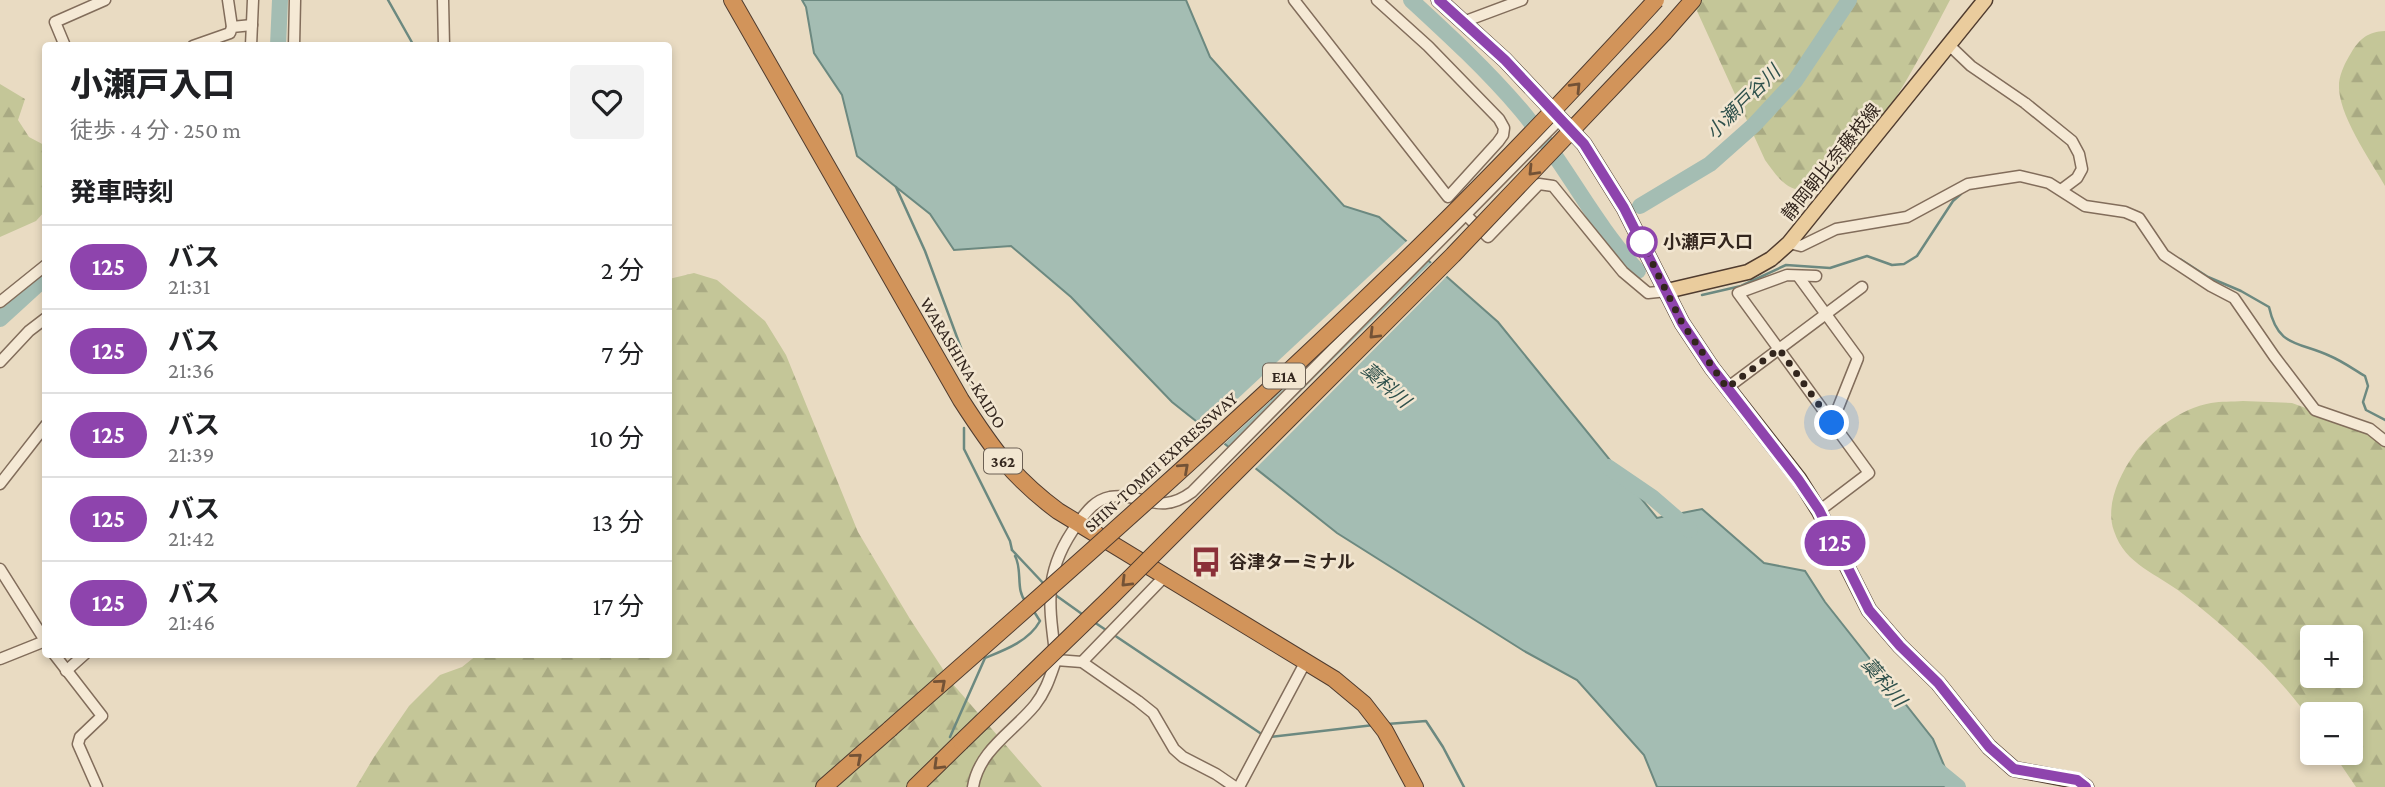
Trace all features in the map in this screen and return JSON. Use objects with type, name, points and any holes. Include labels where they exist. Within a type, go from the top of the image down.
[{"type":"highway","name":"WARASHINA-KAIDO","points":[[732,0],[961,400],[993,450],[1038,496],[1078,523],[1334,679],[1364,704],[1399,753],[1415,787]]},
{"type":"highway","name":"SHIN-TOMEI EXPRESSWAY","points":[[824,787],[1110,535],[1345,318],[1480,186],[1656,0]]},
{"type":"highway","name":"E1A","points":[[915,787],[1110,598],[1443,264],[1693,0]]},
{"type":"main road","points":[[1439,0],[1505,60],[1584,144],[1624,208],[1682,323],[1727,388],[1819,510],[1869,610],[1900,646],[1938,683],[1989,747],[2014,769],[2077,780],[2086,787]]},
{"type":"main road","name":"静岡朝比奈藤枝線","points":[[1667,291],[1748,272],[1771,260],[1789,243],[1985,0]]},
{"type":"street","points":[[63,42],[55,22],[105,0]]},
{"type":"street","points":[[204,42],[230,33],[233,27],[228,0]]},
{"type":"street","points":[[251,42],[253,0]]},
{"type":"street","points":[[294,42],[295,0]]},
{"type":"street","points":[[443,0],[444,42]]},
{"type":"street","points":[[1294,0],[1448,197],[1488,237],[1539,184],[1553,186],[1623,271],[1648,293],[1667,291]]},
{"type":"street","points":[[1377,0],[1429,46],[1499,119],[1504,128],[1498,142],[1448,197]]},
{"type":"street","points":[[1463,22],[1518,1]]},
{"type":"street","points":[[233,27],[252,25]]},
{"type":"street","points":[[1949,45],[1972,66],[2025,103],[2072,141],[2079,154],[2082,169],[2077,178],[2061,190]]},
{"type":"street","points":[[973,787],[984,757],[1034,706],[1047,688],[1056,660],[1049,604],[1050,581],[1065,541],[1091,505],[1110,497],[1164,505],[1181,500],[1192,492],[1560,118]]},
{"type":"street","points":[[1789,243],[1801,246],[1836,229],[1907,217],[1955,190],[1980,181],[2020,176],[2049,183],[2085,206],[2125,212],[2139,218],[2164,255],[2234,298],[2315,410],[2370,429],[2385,441]]},
{"type":"street","points":[[0,302],[42,268]]},
{"type":"street","points":[[1816,275],[1787,275],[1738,293],[1869,473],[1819,510]]},
{"type":"street","points":[[1798,275],[1858,358],[1832,423]]},
{"type":"street","points":[[1727,388],[1862,287]]},
{"type":"street","points":[[0,362],[42,321]]},
{"type":"street","points":[[0,484],[42,430]]},
{"type":"street","points":[[0,569],[42,637]]},
{"type":"street","points":[[1082,662],[1166,575]]},
{"type":"street","points":[[0,659],[42,643]]},
{"type":"street","points":[[57,658],[102,716],[80,737],[78,744],[97,787]]},
{"type":"street","points":[[66,671],[81,658]]},
{"type":"street","points":[[1056,660],[1082,662],[1153,713],[1174,749],[1182,757],[1237,787],[1306,661]]},
{"type":"green space","points":[[1692,0],[1950,0],[1907,79],[1866,142],[1844,167],[1822,184],[1801,190],[1789,187],[1765,160]]},
{"type":"green space","points":[[2385,31],[2385,186],[2349,122],[2343,108],[2339,83],[2345,63],[2358,43],[2369,34]]},
{"type":"green space","points":[[0,84],[25,99],[18,120],[29,137],[42,144],[42,214],[36,221],[0,237]]},
{"type":"green space","points":[[694,273],[717,280],[765,321],[786,355],[858,532],[952,683],[1042,787],[356,787],[409,706],[440,675],[462,667],[473,658],[672,658],[672,278]]},
{"type":"green space","points":[[2219,402],[2292,403],[2385,437],[2385,787],[2356,787],[2341,765],[2363,765],[2363,702],[2300,702],[2300,705],[2235,637],[2173,587],[2134,561],[2119,543],[2112,521],[2112,502],[2118,482],[2140,447],[2157,430],[2177,416],[2200,406]]},
{"type":"water","points":[[802,0],[1186,0],[1210,57],[1344,206],[1379,217],[1498,322],[1657,518],[1702,509],[1764,563],[1805,571],[1825,602],[1933,739],[1953,787],[1657,787],[1644,755],[1577,680],[1524,651],[1337,533],[1172,402],[1071,297],[1011,246],[954,250],[930,214],[857,156],[842,95],[814,53],[806,7]]},
{"type":"pier","points":[[1409,239],[1426,254],[1398,282],[1222,446],[1203,431]]},
{"type":"pier","points":[[1434,260],[1449,274],[1253,471],[1235,456]]},
{"type":"waterway","points":[[278,42],[280,0]]},
{"type":"waterway","points":[[388,0],[412,42]]},
{"type":"waterway","name":"小瀬戸谷川","points":[[1411,0],[1454,40],[1521,110],[1607,233],[1638,271]]},
{"type":"waterway","name":"小瀬戸谷川","points":[[1640,206],[1710,164],[1754,125],[1795,81],[1849,0]]},
{"type":"waterway","points":[[896,187],[925,251],[964,356],[973,393]]},
{"type":"waterway","points":[[1702,295],[1741,286],[1786,265],[1830,268],[1867,256],[1892,265],[1904,264],[1917,256],[1953,201],[1961,194]]},
{"type":"waterway","points":[[2180,259],[2208,277],[2269,307],[2273,320],[2284,337],[2334,358],[2365,376],[2368,386],[2363,402],[2366,410],[2385,420]]},
{"type":"waterway","points":[[0,319],[42,281]]},
{"type":"waterway","points":[[964,428],[964,449],[1012,550]]},
{"type":"waterway","name":"藁科川","points":[[1608,467],[1652,497],[1690,530]]},
{"type":"waterway","points":[[1012,550],[1044,584]]},
{"type":"waterway","points":[[1015,556],[1019,567],[1021,592],[1026,602]]},
{"type":"waterway","points":[[1054,594],[1082,614]]},
{"type":"waterway","points":[[950,737],[985,658],[1016,644],[1030,634],[1040,621],[1033,610]]},
{"type":"waterway","points":[[1094,622],[1109,632]]},
{"type":"waterway","points":[[1114,635],[1263,735]]},
{"type":"waterway","points":[[1387,724],[1426,721],[1464,787]]},
{"type":"waterway","points":[[1269,737],[1374,725]]},
{"type":"waterway","name":"藁科川","points":[[1936,769],[1958,787]]},
{"type":"bus line","name":"125","points":[[1439,0],[1505,60],[1584,144],[1624,208],[1682,323],[1712,368],[1819,510],[1869,610],[1900,646],[1938,683],[1989,747],[2014,769],[2077,780],[2086,787]]},
{"type":"place","name":"小瀬戸入口","points":[[1642,242]]},
{"type":"place","name":"谷津ターミナル","points":[[1206,562]]},
{"type":"route","points":[[1642,242],[1682,323],[1727,388],[1779,349],[1832,423]]}]
